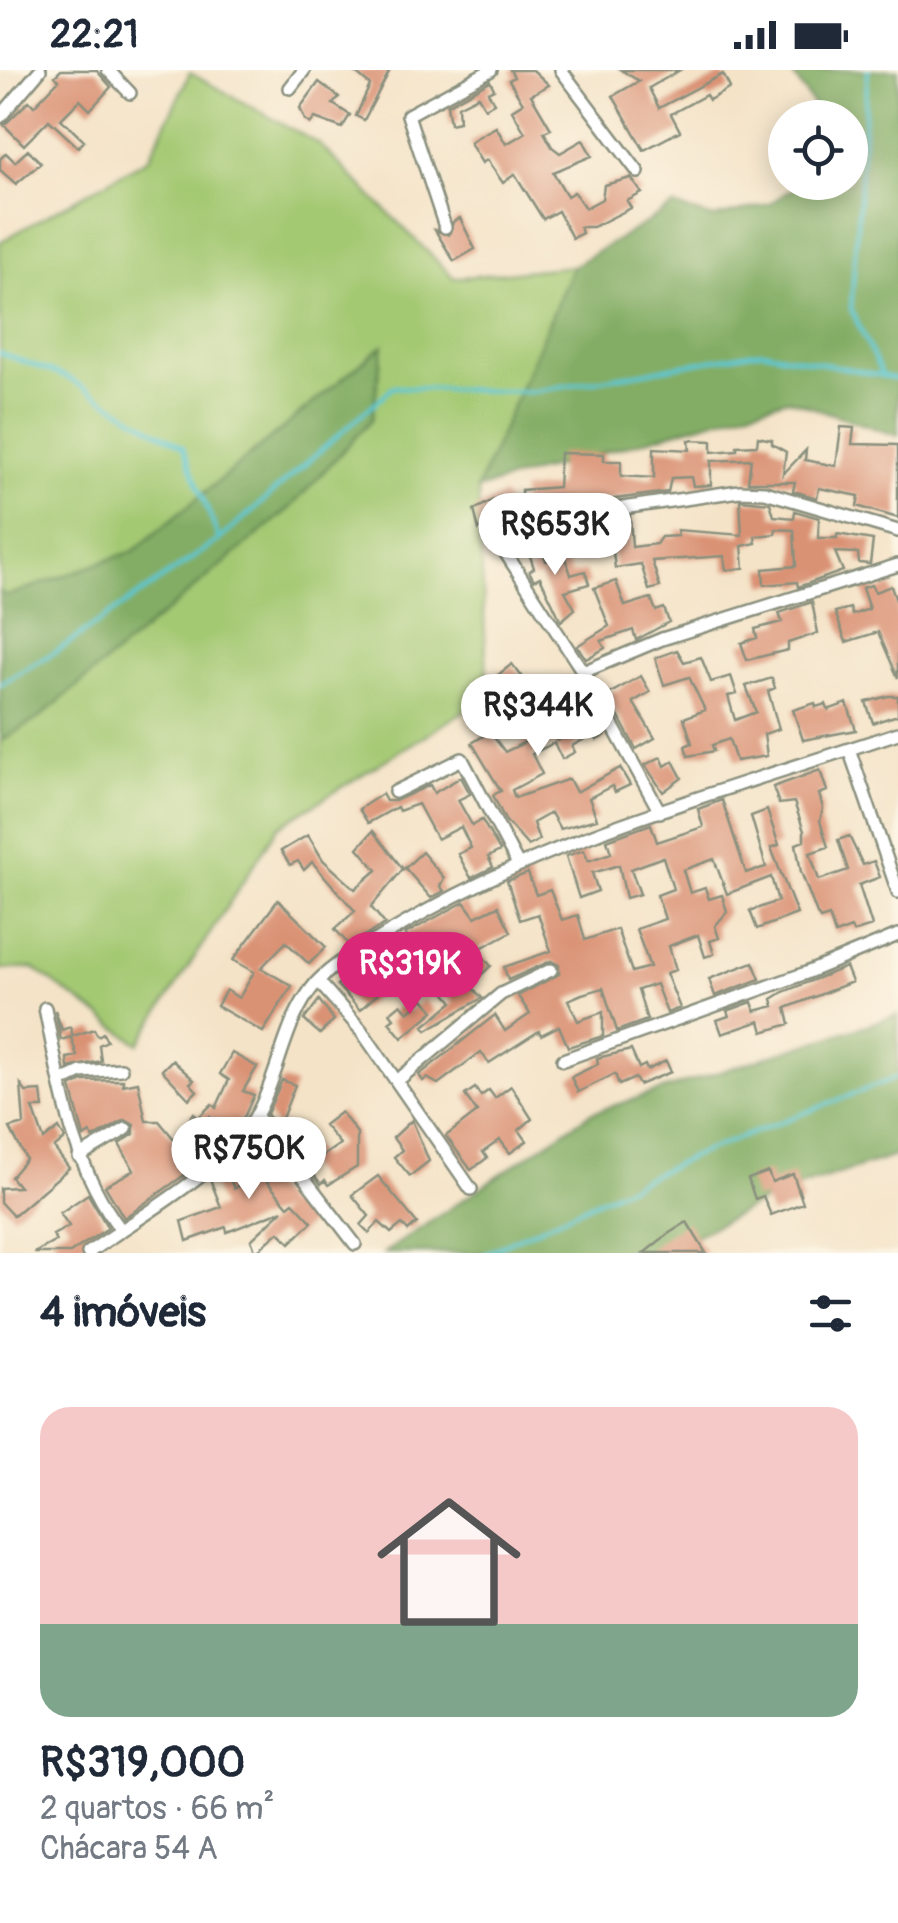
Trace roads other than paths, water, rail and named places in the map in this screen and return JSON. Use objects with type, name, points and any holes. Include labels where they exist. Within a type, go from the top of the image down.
[{"type":"street","points":[[0,117],[40,70]]},
{"type":"street","points":[[108,70],[130,93]]},
{"type":"street","points":[[290,88],[304,70]]},
{"type":"street","points":[[445,227],[408,115],[492,70]]},
{"type":"street","points":[[561,70],[638,172]]},
{"type":"street","points":[[660,812],[582,672],[505,552],[511,530],[527,522],[739,490],[765,492],[898,531]]},
{"type":"street","points":[[582,672],[662,639],[898,565]]},
{"type":"street","points":[[88,1253],[220,1159],[256,1115],[300,1006],[318,981],[454,894],[518,863],[898,732]]},
{"type":"street","points":[[848,749],[898,892]]},
{"type":"street","points":[[395,792],[462,759],[518,863]]},
{"type":"street","points":[[563,1060],[806,974],[898,935]]},
{"type":"street","points":[[397,1081],[502,994],[551,970]]},
{"type":"street","points":[[318,981],[397,1081],[471,1189]]},
{"type":"street","points":[[45,1008],[78,1157],[101,1203],[121,1230]]},
{"type":"street","points":[[60,1082],[81,1072],[121,1069]]},
{"type":"street","points":[[256,1115],[355,1244]]},
{"type":"street","points":[[78,1157],[126,1129]]},
{"type":"waterway","points":[[868,70],[851,309],[883,377]]},
{"type":"waterway","points":[[0,684],[60,649],[219,540],[393,387],[531,392],[762,351],[898,379]]},
{"type":"waterway","points":[[0,353],[66,377],[183,447],[219,539]]},
{"type":"waterway","points":[[486,1253],[695,1155],[898,1077]]}]
